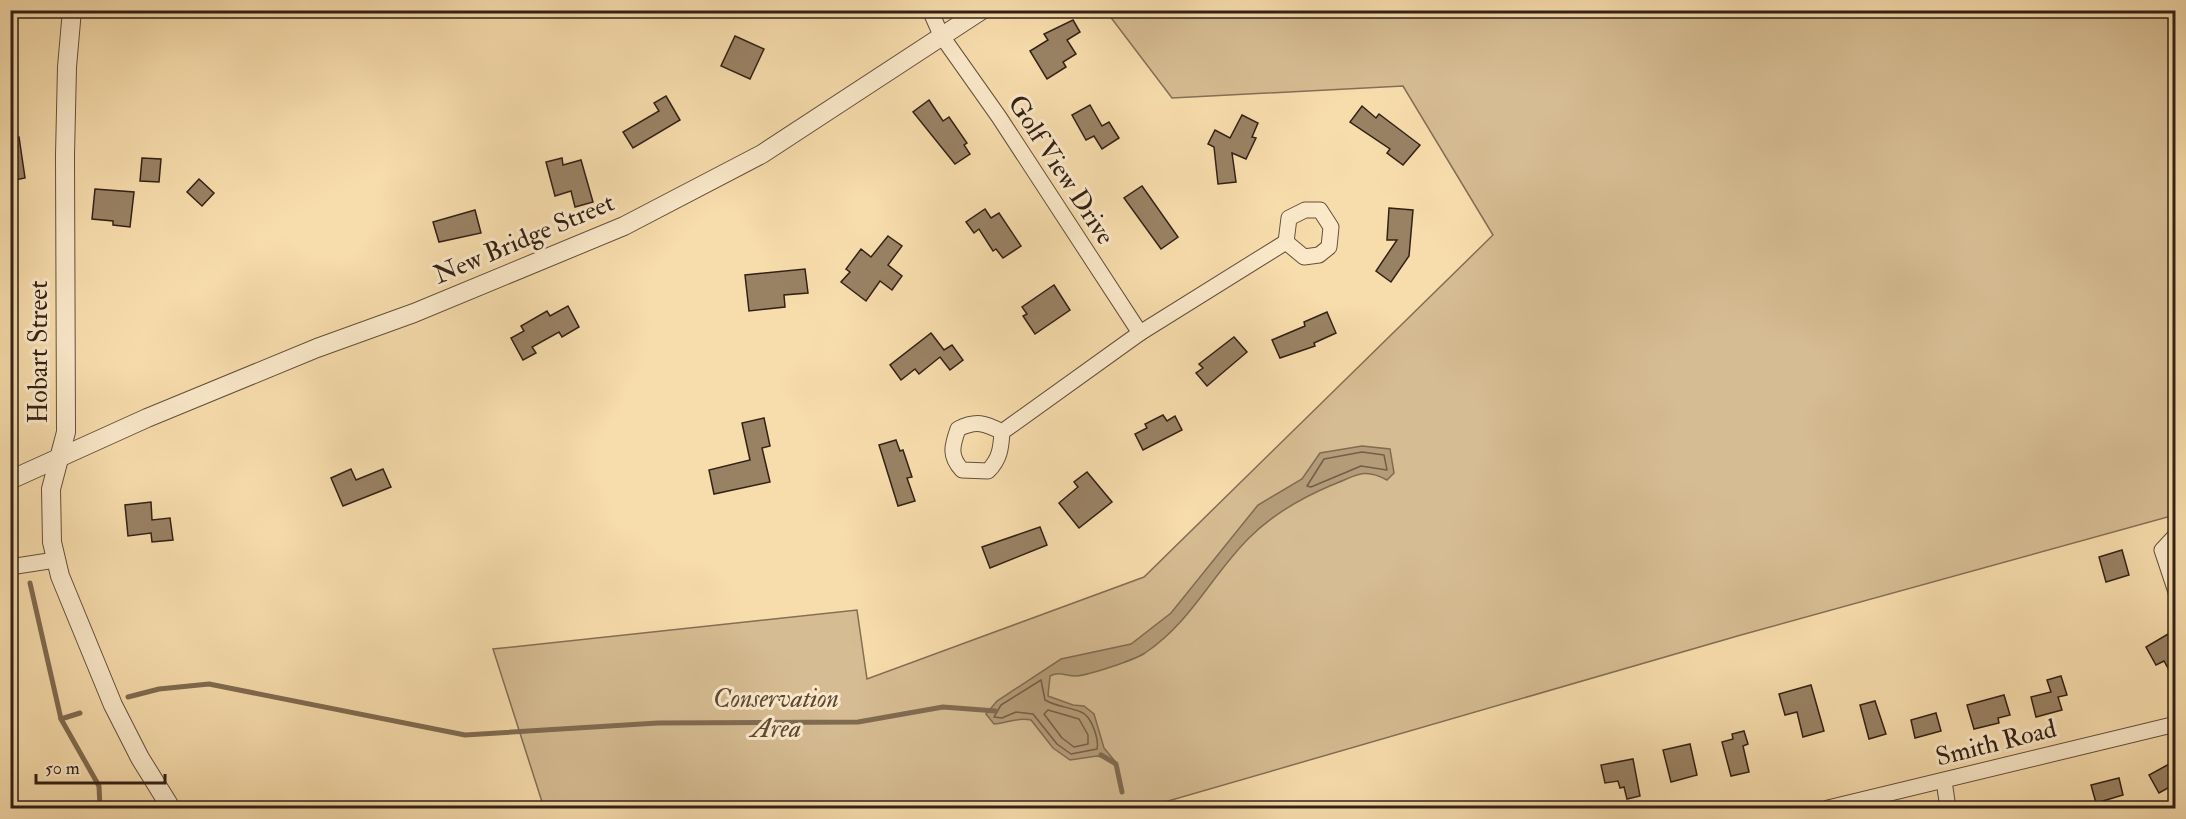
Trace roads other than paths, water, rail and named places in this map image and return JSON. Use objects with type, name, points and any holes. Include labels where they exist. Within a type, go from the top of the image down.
[{"type":"street","name":"Hobart Street","points":[[72,10],[67,67],[64,155],[66,432],[57,459],[50,502],[55,560],[113,705],[140,758],[171,808]]},
{"type":"street","name":"Golf View Drive","points":[[930,10],[941,35],[999,117],[1140,333]]},
{"type":"street","name":"New Bridge Street","points":[[10,480],[168,409],[317,348],[414,313],[624,226],[762,154],[982,10]]},
{"type":"street","points":[[1002,432],[1140,333],[1286,242]]},
{"type":"street","points":[[2175,535],[2162,550],[2175,592]]},
{"type":"street","points":[[10,567],[55,560]]},
{"type":"street","name":"Smith Road","points":[[1828,808],[2175,724]]},
{"type":"street","points":[[1944,781],[1948,808]]},
{"type":"water","points":[[1362,446],[1390,449],[1394,473],[1387,480],[1372,474],[1360,474],[1309,495],[1278,514],[1249,538],[1188,613],[1161,641],[1145,653],[1091,673],[1076,676],[1060,674],[1050,676],[1048,696],[1073,705],[1084,706],[1094,714],[1104,748],[1114,760],[1097,756],[1070,760],[1053,748],[1031,720],[994,724],[986,714],[997,701],[1061,659],[1131,644],[1171,613],[1258,505],[1302,479],[1320,453]]},
{"type":"waterway","points":[[30,583],[61,719],[99,786],[100,808]]},
{"type":"waterway","points":[[128,697],[159,689],[209,684],[465,735],[658,723],[858,722],[943,707],[996,711]]},
{"type":"waterway","points":[[61,719],[80,713]]},
{"type":"waterway","points":[[1101,755],[1116,764],[1122,792]]},
{"type":"park label","name":"Conservation Area","points":[[776,714]]}]
